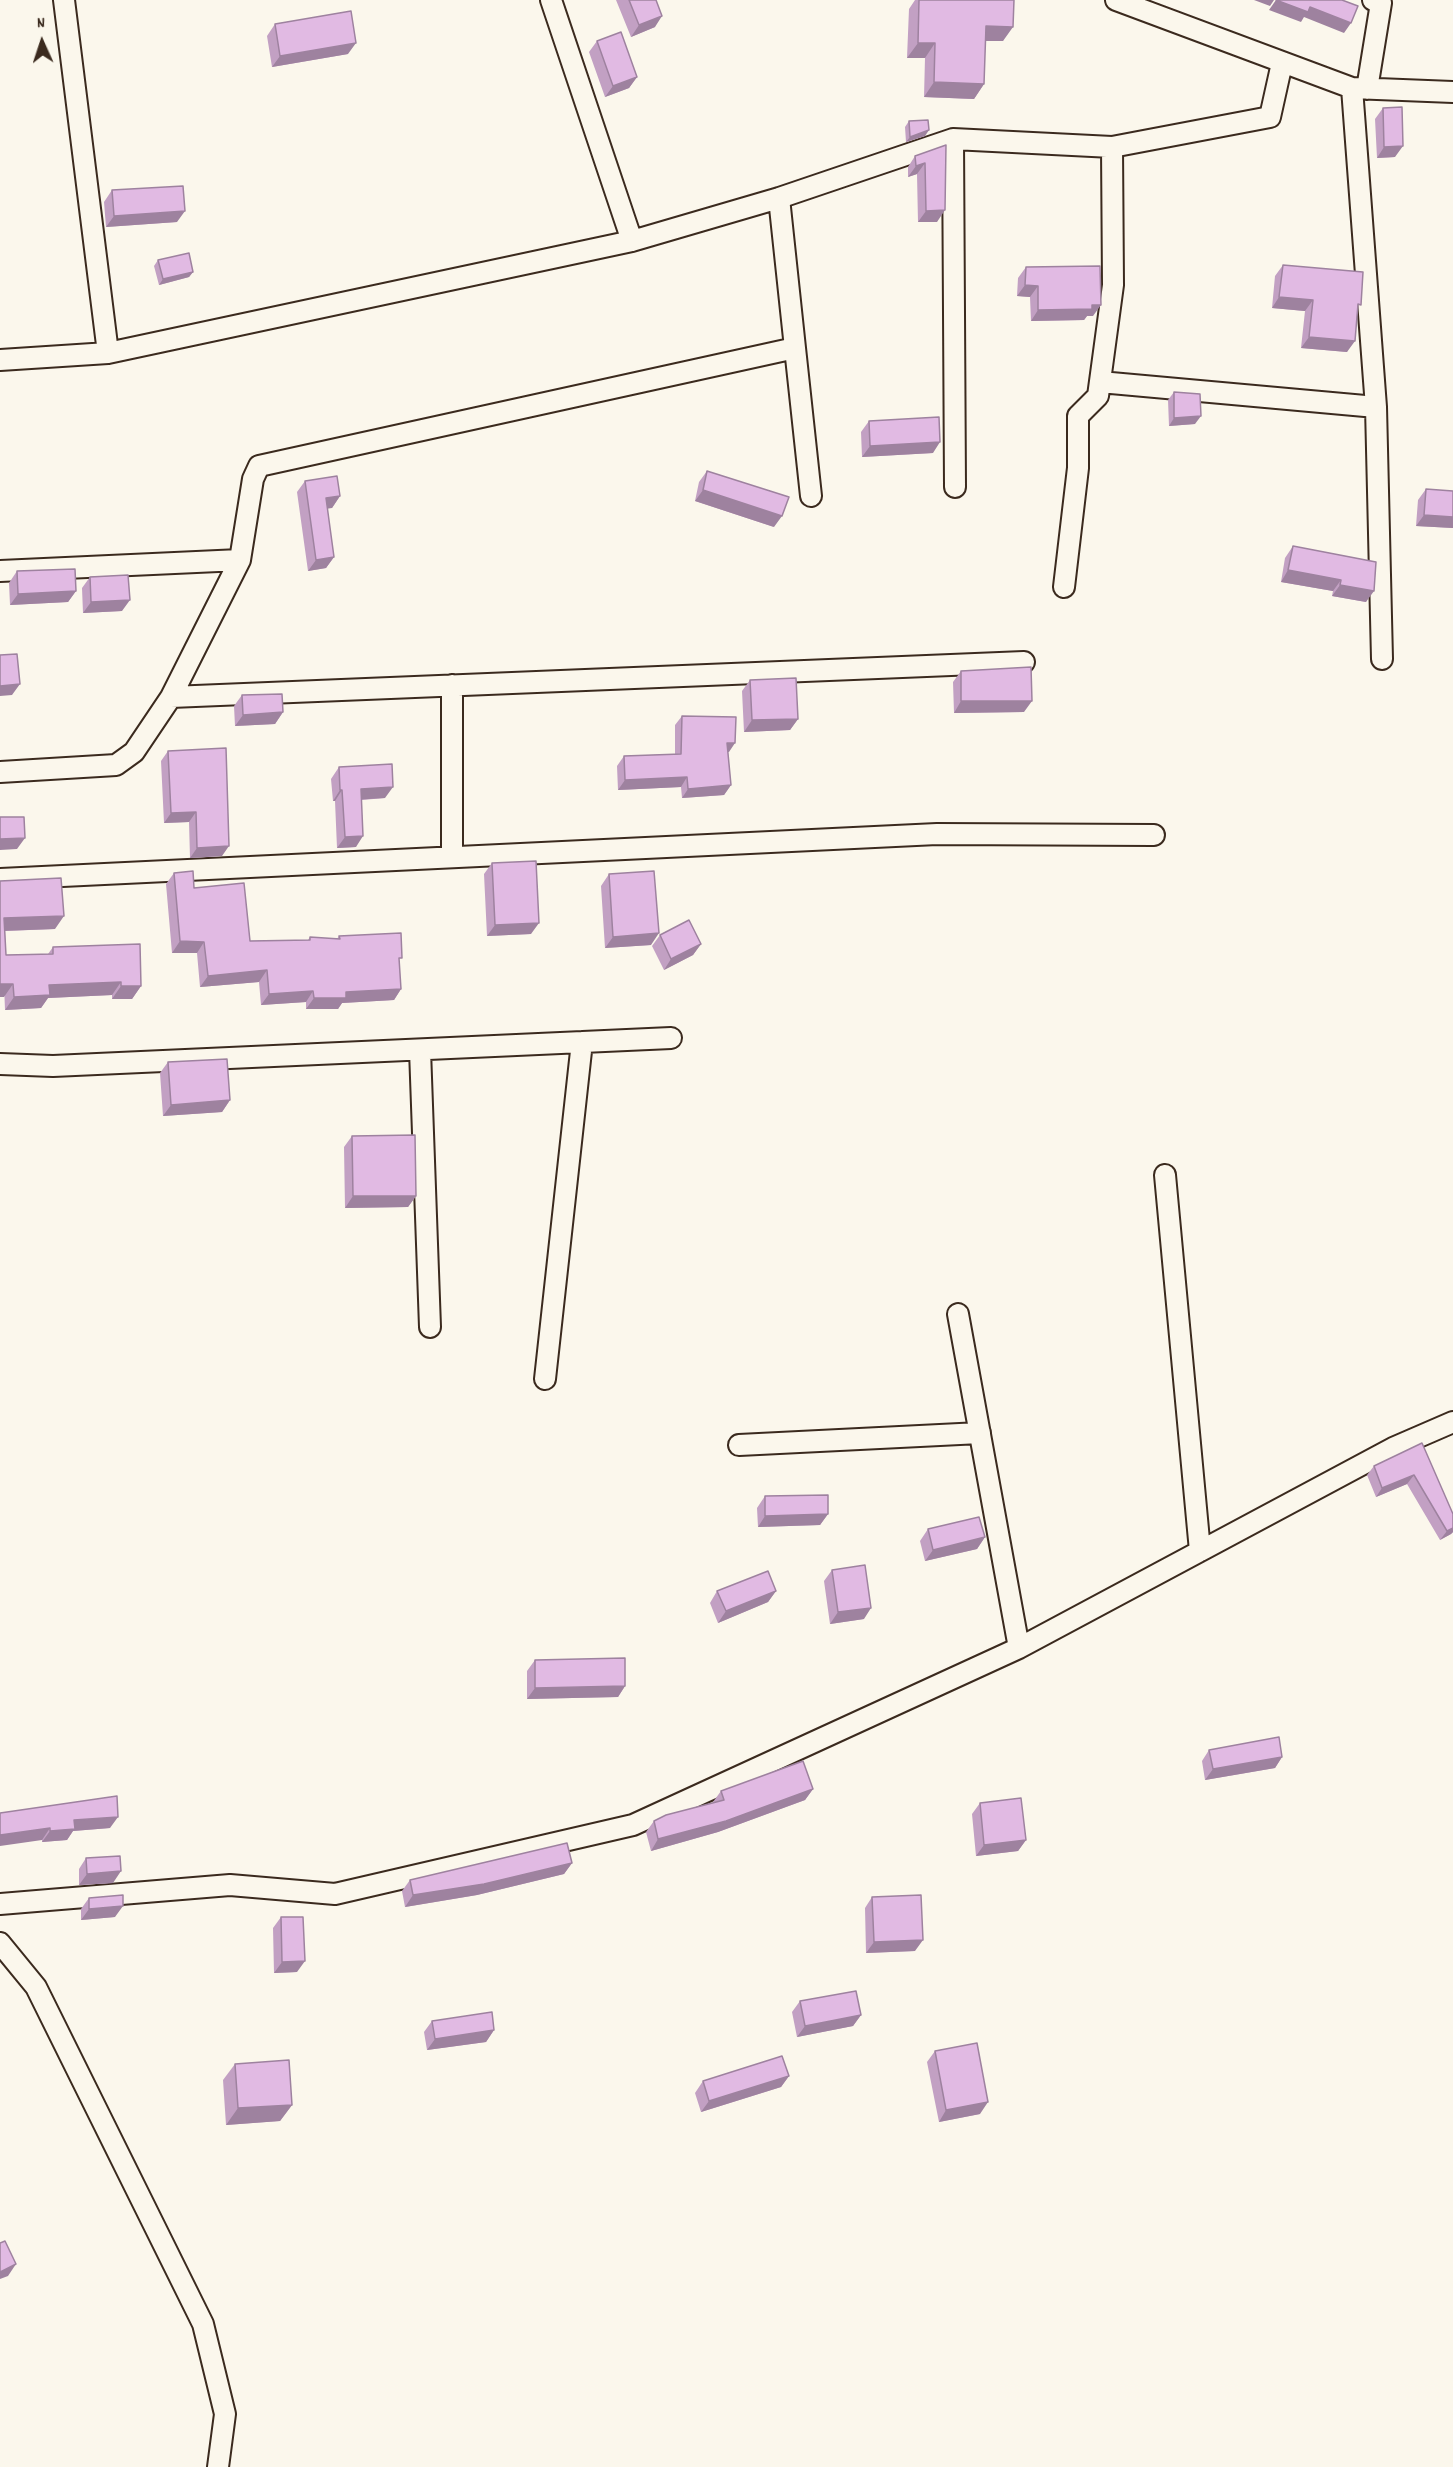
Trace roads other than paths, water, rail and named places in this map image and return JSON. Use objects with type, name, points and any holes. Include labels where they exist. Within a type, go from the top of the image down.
[{"type":"street","points":[[64,0],[108,353]]},
{"type":"street","points":[[551,0],[632,241]]},
{"type":"street","points":[[1116,0],[1282,63],[1359,88],[1453,92]]},
{"type":"street","points":[[1373,0],[1381,3],[1359,88],[1376,407],[1382,660]]},
{"type":"street","points":[[0,360],[108,353],[632,241],[779,198],[952,139],[1112,147],[1270,117],[1282,63]]},
{"type":"street","points":[[952,139],[955,487]]},
{"type":"street","points":[[1064,587],[1078,468],[1078,416],[1098,396],[1113,285],[1112,147]]},
{"type":"street","points":[[779,198],[810,496]]},
{"type":"street","points":[[0,772],[116,765],[134,752],[171,697],[240,560],[253,479],[259,466],[795,348]]},
{"type":"street","points":[[1100,382],[1376,407]]},
{"type":"street","points":[[0,571],[240,560]]},
{"type":"street","points":[[171,697],[1024,662]]},
{"type":"street","points":[[452,685],[452,857]]},
{"type":"street","points":[[0,879],[937,834],[1154,835]]},
{"type":"street","points":[[0,1064],[53,1066],[671,1038]]},
{"type":"street","points":[[545,1380],[582,1042]]},
{"type":"street","points":[[420,1050],[430,1327]]},
{"type":"street","points":[[1165,1175],[1200,1551]]},
{"type":"street","points":[[958,1314],[1019,1648]]},
{"type":"street","points":[[0,1905],[230,1885],[335,1894],[633,1825],[1019,1648],[1393,1449],[1453,1422]]},
{"type":"street","points":[[739,1445],[980,1433]]},
{"type":"street","points":[[0,1943],[36,1987],[203,2324],[225,2414],[218,2467]]}]
